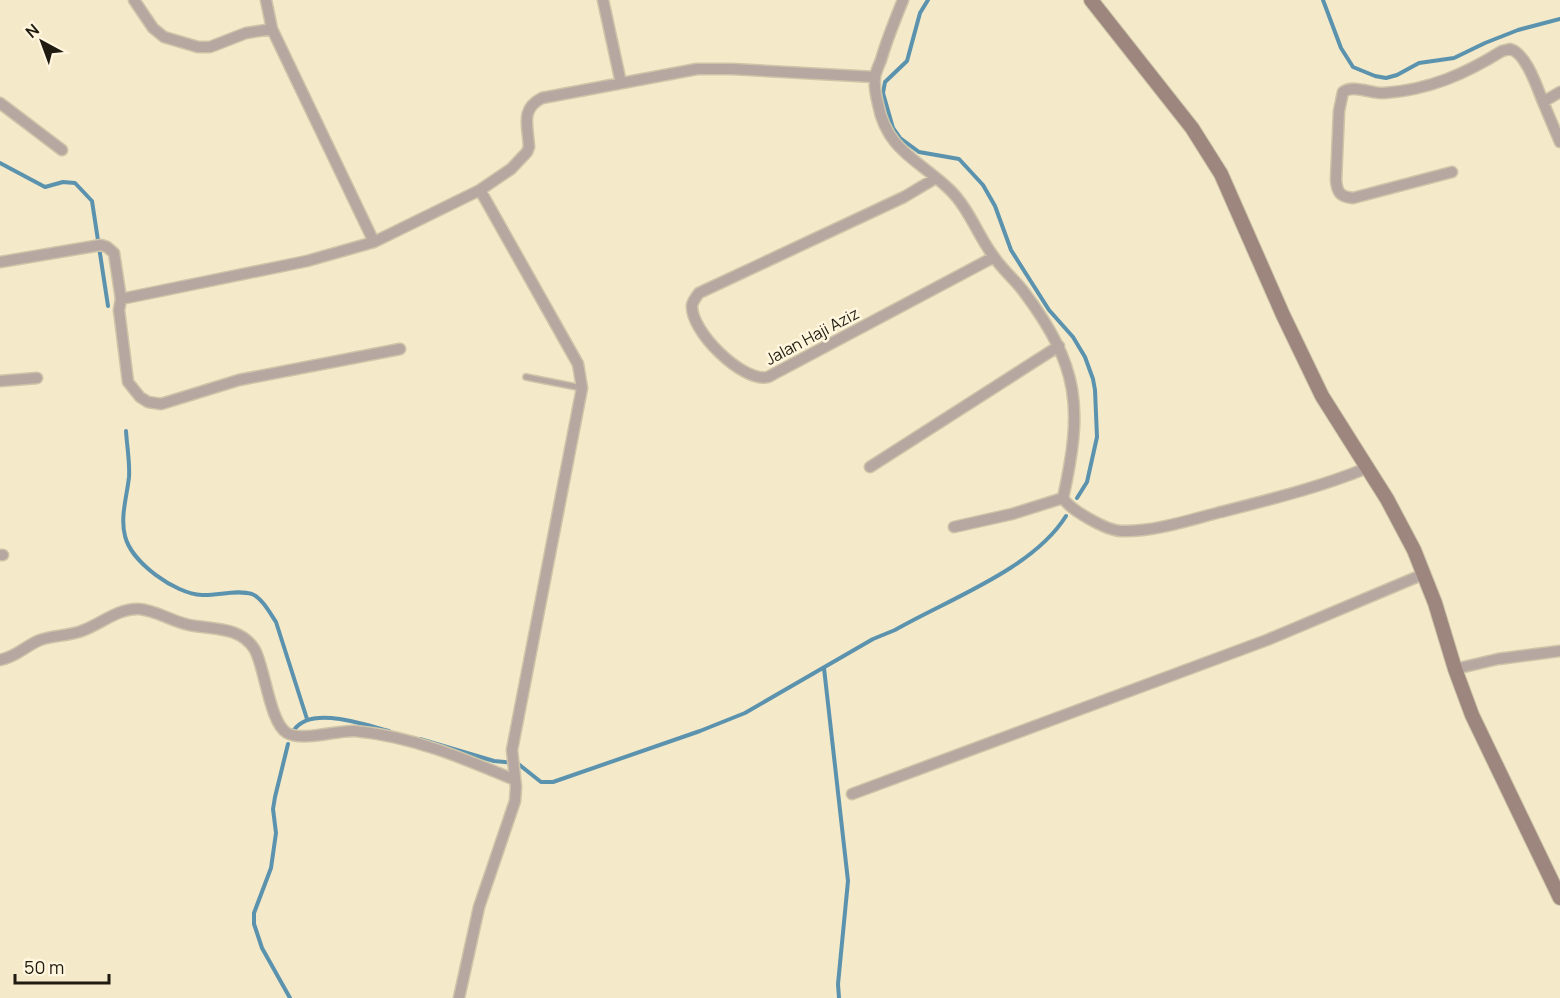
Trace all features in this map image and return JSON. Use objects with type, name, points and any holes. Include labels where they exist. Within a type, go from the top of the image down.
[{"type":"street","points":[[134,0],[153,28],[164,37],[198,47],[210,47],[246,33],[272,29]]},
{"type":"street","points":[[266,0],[272,29],[375,242]]},
{"type":"street","points":[[603,0],[621,83]]},
{"type":"street","points":[[903,0],[875,77],[881,118],[891,139],[951,191],[994,257],[1037,311],[1059,346],[1069,371],[1075,403],[1072,456],[1063,498],[1068,505],[1108,528],[1119,531],[1141,530],[1182,522],[1311,489],[1367,468]]},
{"type":"street","points":[[1091,0],[1192,128],[1221,174],[1310,373],[1396,516],[1424,574],[1436,603],[1455,669],[1479,732],[1524,819],[1560,898]]},
{"type":"street","points":[[1452,172],[1353,198],[1341,195],[1337,191],[1336,180],[1339,111],[1343,92],[1350,88],[1383,93],[1430,85],[1458,76],[1502,51],[1510,49],[1518,53],[1529,68],[1560,142]]},
{"type":"street","points":[[121,299],[307,261],[375,242],[480,190],[511,169],[527,152],[529,147],[527,114],[534,102],[542,98],[676,72],[712,69],[875,77]]},
{"type":"street","points":[[1543,102],[1560,92]]},
{"type":"street","points":[[0,103],[62,150]]},
{"type":"street","name":"Jalan Haji Aziz","points":[[936,178],[904,197],[699,293],[692,304],[693,317],[702,333],[716,349],[749,374],[761,378],[768,377],[994,257]]},
{"type":"street","points":[[459,998],[479,907],[515,801],[512,750],[582,388],[578,364],[480,190]]},
{"type":"street","points":[[0,262],[94,245],[107,247],[114,253],[121,299],[119,310],[128,382],[140,397],[155,404],[239,380],[400,349]]},
{"type":"street","points":[[870,466],[1059,346]]},
{"type":"street","points":[[0,381],[37,378]]},
{"type":"street","points":[[954,527],[1012,514],[1063,498]]},
{"type":"street","points":[[852,795],[1267,640],[1424,574]]},
{"type":"street","points":[[0,660],[14,657],[41,640],[83,631],[118,613],[130,609],[141,609],[186,625],[230,631],[243,636],[251,643],[256,653],[276,720],[286,733],[305,736],[354,731],[437,748],[514,774]]},
{"type":"street","points":[[1455,669],[1498,659],[1560,651]]},
{"type":"lane","points":[[526,377],[582,388]]},
{"type":"waterway","points":[[928,0],[920,13],[907,61],[885,82],[883,93],[893,128],[900,138],[919,152],[959,159],[983,185],[995,206],[1011,250],[1049,310],[1073,337],[1085,357],[1095,390],[1097,437],[1087,482],[1077,498]]},
{"type":"waterway","points":[[1323,0],[1341,48],[1353,67],[1386,78],[1397,75],[1419,63],[1454,58],[1518,30],[1560,19]]},
{"type":"waterway","points":[[0,163],[45,187],[63,182],[75,183],[92,201],[108,306]]},
{"type":"waterway","points":[[126,431],[129,471],[123,521],[129,546],[145,566],[179,589],[202,595],[246,593],[259,599],[276,622],[307,719]]},
{"type":"waterway","points":[[420,739],[494,761],[517,763],[541,782],[553,782],[745,713],[873,639],[895,630],[1012,567],[1033,552],[1066,516]]},
{"type":"waterway","points":[[824,668],[848,881],[838,984],[839,998]]},
{"type":"waterway","points":[[294,730],[302,723],[325,718],[353,721],[389,731]]},
{"type":"waterway","points":[[288,744],[273,809],[276,833],[271,868],[254,913],[254,924],[262,948],[290,998]]}]
